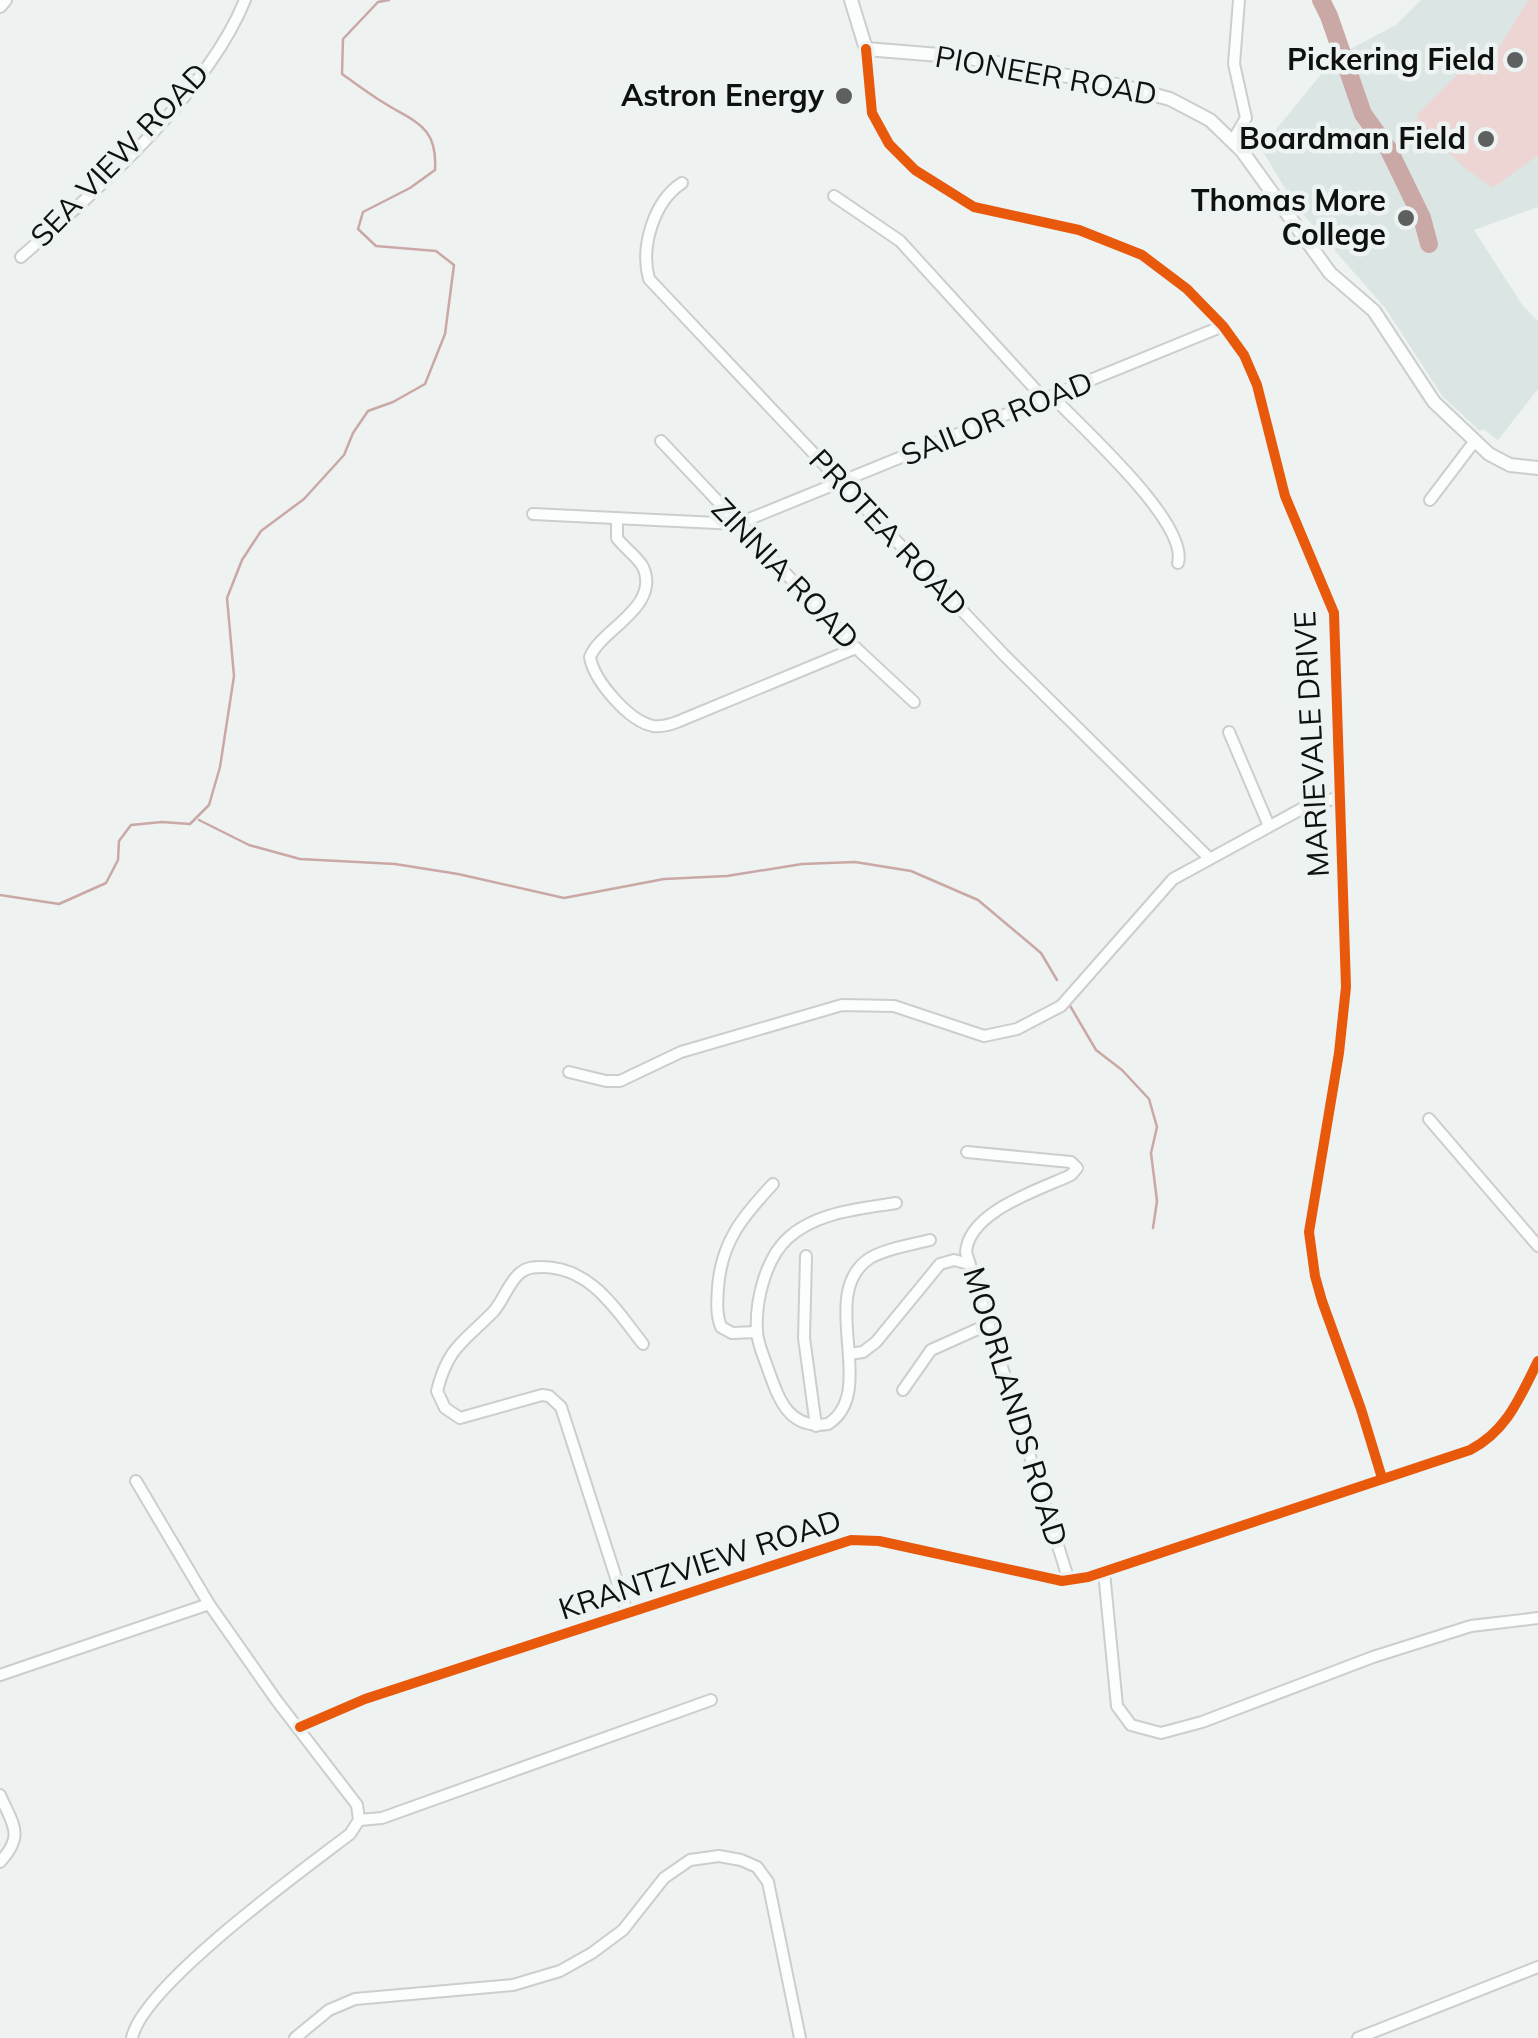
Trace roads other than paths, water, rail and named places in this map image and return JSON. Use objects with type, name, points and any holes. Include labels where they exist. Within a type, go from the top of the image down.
[{"type":"main road","points":[[0,6],[5,0]]},
{"type":"main road","points":[[851,0],[866,49]]},
{"type":"main road","name":"PIONEER ROAD","points":[[866,49],[1002,63],[1146,92],[1190,108],[1233,140],[1330,273],[1374,311],[1434,402],[1474,442],[1510,465],[1538,468]]},
{"type":"street","name":"SEA VIEW ROAD","points":[[21,256],[92,194],[186,94],[225,42],[245,0]]},
{"type":"street","points":[[1233,140],[1246,118],[1234,64],[1239,0]]},
{"type":"street","name":"MARIEVALE DRIVE","points":[[866,49],[872,113],[894,150],[926,180],[974,208],[1080,230],[1129,248],[1158,266],[1209,310],[1250,367],[1285,496],[1334,613],[1346,988],[1310,1232],[1322,1301],[1382,1478]]},
{"type":"street","name":"PROTEA ROAD","points":[[682,183],[670,190],[656,212],[648,255],[649,280],[1005,656],[1209,858]]},
{"type":"street","points":[[834,196],[900,241],[1166,520],[1181,552],[1178,562]]},
{"type":"street","points":[[1203,336],[1209,310]]},
{"type":"street","name":"SAILOR ROAD","points":[[533,514],[737,524],[1223,326]]},
{"type":"street","name":"ZINNIA ROAD","points":[[661,441],[856,648],[914,702]]},
{"type":"street","points":[[1430,500],[1474,442]]},
{"type":"street","points":[[617,518],[617,538],[643,567],[643,590],[628,617],[594,646],[590,657],[598,680],[644,722],[655,726],[677,722],[856,648]]},
{"type":"street","points":[[1229,732],[1269,826]]},
{"type":"street","points":[[1318,802],[1339,778]]},
{"type":"street","points":[[568,1072],[620,1081],[681,1052],[842,1005],[894,1006],[984,1036],[1017,1029],[1061,1006],[1162,889],[1269,826],[1318,802],[1340,797]]},
{"type":"street","points":[[1429,1120],[1538,1246]]},
{"type":"street","name":"MOORLANDS ROAD","points":[[967,1152],[1071,1162],[1076,1168],[1071,1175],[1023,1196],[978,1225],[967,1241],[969,1264],[1069,1580]]},
{"type":"street","points":[[757,1332],[732,1333],[721,1327],[716,1305],[719,1268],[734,1229],[772,1184]]},
{"type":"street","points":[[896,1203],[850,1210],[814,1222],[789,1236],[766,1273],[757,1332],[784,1408],[799,1422],[816,1426],[835,1419],[846,1404],[848,1290],[858,1271],[887,1250],[930,1240]]},
{"type":"street","points":[[806,1256],[804,1338],[816,1426]]},
{"type":"street","points":[[849,1354],[863,1352],[876,1342],[940,1264],[954,1260],[969,1264]]},
{"type":"street","points":[[627,1612],[561,1407],[542,1395],[460,1418],[446,1408],[438,1391],[454,1348],[492,1312],[512,1282],[528,1268],[556,1268],[586,1279],[601,1291],[643,1344]]},
{"type":"street","points":[[903,1390],[931,1350],[989,1324]]},
{"type":"street","name":"KRANTZVIEW ROAD","points":[[300,1727],[365,1698],[851,1540],[879,1541],[1069,1580],[1104,1572],[1470,1450],[1504,1425],[1538,1361]]},
{"type":"street","points":[[132,2038],[139,2017],[160,1992],[206,1949],[350,1834],[359,1820],[357,1805],[276,1701],[209,1604],[136,1481]]},
{"type":"street","points":[[1104,1572],[1116,1706],[1131,1725],[1161,1733],[1471,1626],[1538,1618]]},
{"type":"street","points":[[0,1675],[209,1604]]},
{"type":"street","points":[[359,1820],[382,1818],[711,1700]]},
{"type":"street","points":[[0,1795],[16,1834],[14,1846],[0,1862]]},
{"type":"street","points":[[295,2038],[328,2010],[355,1999],[513,1985],[560,1971],[624,1930],[664,1878],[679,1866],[701,1857],[720,1856],[754,1866],[768,1882],[800,2038]]},
{"type":"street","points":[[1358,2038],[1538,1968]]},
{"type":"waterway","points":[[0,895],[59,904],[106,883],[118,860],[119,841],[131,825],[190,824],[209,805],[220,767],[234,676],[227,598],[242,560],[261,531],[304,499],[344,455],[368,411],[425,384],[445,334],[454,265],[436,251],[376,246],[358,229],[363,212],[435,170],[432,143],[421,126],[342,74],[343,39],[378,2],[389,0]]},
{"type":"waterway","points":[[1321,0],[1363,114],[1389,150],[1422,218],[1429,244]]},
{"type":"waterway","points":[[199,820],[249,845],[300,859],[395,864],[564,898],[664,879],[727,876],[802,864],[855,862],[911,871],[978,900],[1041,953],[1057,980]]},
{"type":"waterway","points":[[1069,1004],[1096,1050],[1149,1099],[1157,1127],[1151,1153],[1157,1201],[1153,1228]]},
{"type":"place","name":"Pickering Field","points":[[1515,60]]},
{"type":"place","name":"Astron Energy","points":[[844,96]]},
{"type":"place","name":"Boardman Field","points":[[1486,139]]},
{"type":"place","name":"Thomas More College","points":[[1406,218]]}]
